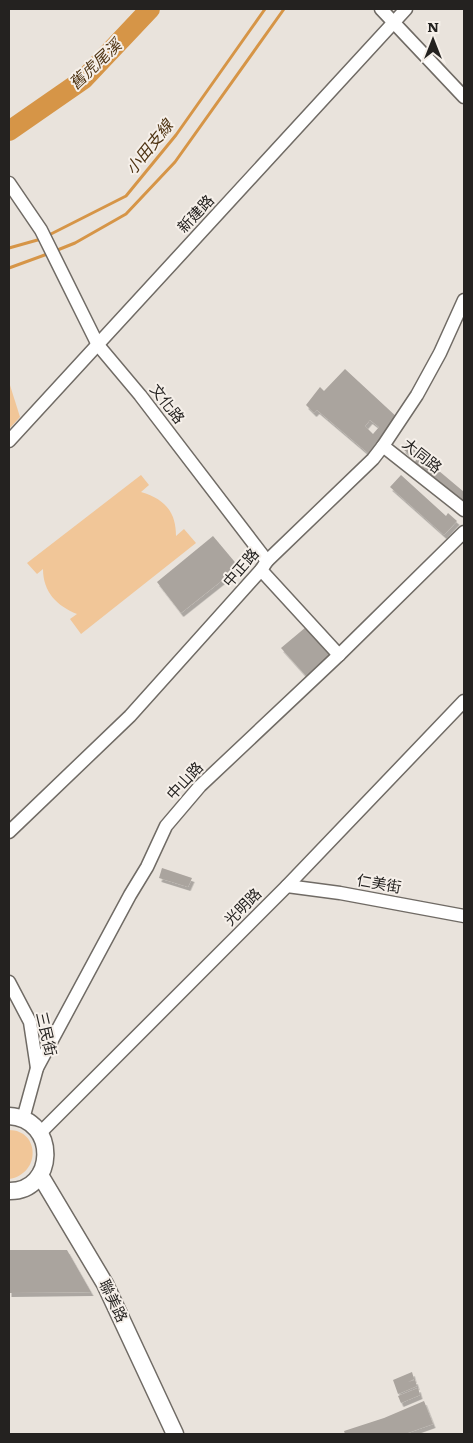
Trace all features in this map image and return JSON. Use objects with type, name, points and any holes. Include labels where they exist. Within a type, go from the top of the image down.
[{"type":"street","points":[[381,9],[464,97]]},
{"type":"street","name":"新建路","points":[[9,442],[406,9]]},
{"type":"street","name":"文化路","points":[[9,183],[41,230],[98,345],[140,395],[264,566],[339,655]]},
{"type":"street","name":"中正路","points":[[9,832],[130,716],[264,566],[373,459],[417,395],[440,353],[464,300]]},
{"type":"street","name":"大同路","points":[[383,446],[464,510]]},
{"type":"street","name":"中山路","points":[[16,1117],[37,1068],[147,867],[166,826],[200,786],[339,655],[464,532]]},
{"type":"street","name":"光明路","points":[[40,1133],[287,886],[464,701]]},
{"type":"street","name":"仁美街","points":[[287,886],[340,893],[464,916]]},
{"type":"street","name":"三民街","points":[[9,982],[30,1022],[37,1068]]},
{"type":"street","points":[[9,1191],[23,1188],[33,1183],[40,1175],[45,1164],[46,1154],[45,1143],[40,1133],[32,1124],[16,1117]]},
{"type":"street","name":"聯美路","points":[[40,1175],[105,1284],[175,1434]]},
{"type":"shaded area","points":[[9,382],[20,417],[9,429]]},
{"type":"shaded area","points":[[141,475],[149,485],[141,492],[157,498],[168,508],[174,520],[176,536],[184,529],[196,543],[81,634],[70,619],[77,614],[63,607],[48,591],[43,569],[37,574],[27,563]]},
{"type":"shaded area","points":[[9,1130],[19,1132],[27,1137],[33,1153],[27,1169],[9,1179]]},
{"type":"building","points":[[345,369],[399,419],[369,454],[317,410],[314,413],[306,405],[320,387],[324,391]],"holes":[[[370,420],[379,427],[373,434],[365,426]]]},
{"type":"building","points":[[408,441],[418,449],[411,456],[403,449]]},
{"type":"building","points":[[420,455],[464,492],[464,505],[414,463]]},
{"type":"building","points":[[401,475],[446,516],[448,513],[457,521],[444,535],[390,487]]},
{"type":"building","points":[[213,536],[239,567],[181,613],[157,582]]},
{"type":"building","points":[[306,627],[330,652],[328,659],[307,677],[281,648]]},
{"type":"building","points":[[162,868],[192,878],[188,887],[159,878]]},
{"type":"building","points":[[9,1250],[67,1250],[91,1292],[9,1293]]},
{"type":"building","points":[[412,1372],[414,1379],[408,1382],[415,1380],[417,1386],[398,1394],[393,1380]]},
{"type":"building","points":[[418,1388],[420,1395],[401,1403],[398,1396]]},
{"type":"building","points":[[424,1401],[433,1424],[405,1434],[345,1434],[344,1431],[384,1418]]},
{"type":"waterway","name":"舊虎尾溪","points":[[9,131],[84,79],[150,9]]},
{"type":"waterway","name":"小田支線","points":[[47,236],[126,196],[176,135],[265,9]]},
{"type":"waterway","points":[[55,251],[75,243],[126,214],[175,162],[284,9]]},
{"type":"waterway","name":"小田支線","points":[[9,248],[41,239]]},
{"type":"waterway","points":[[9,268],[50,253]]}]
